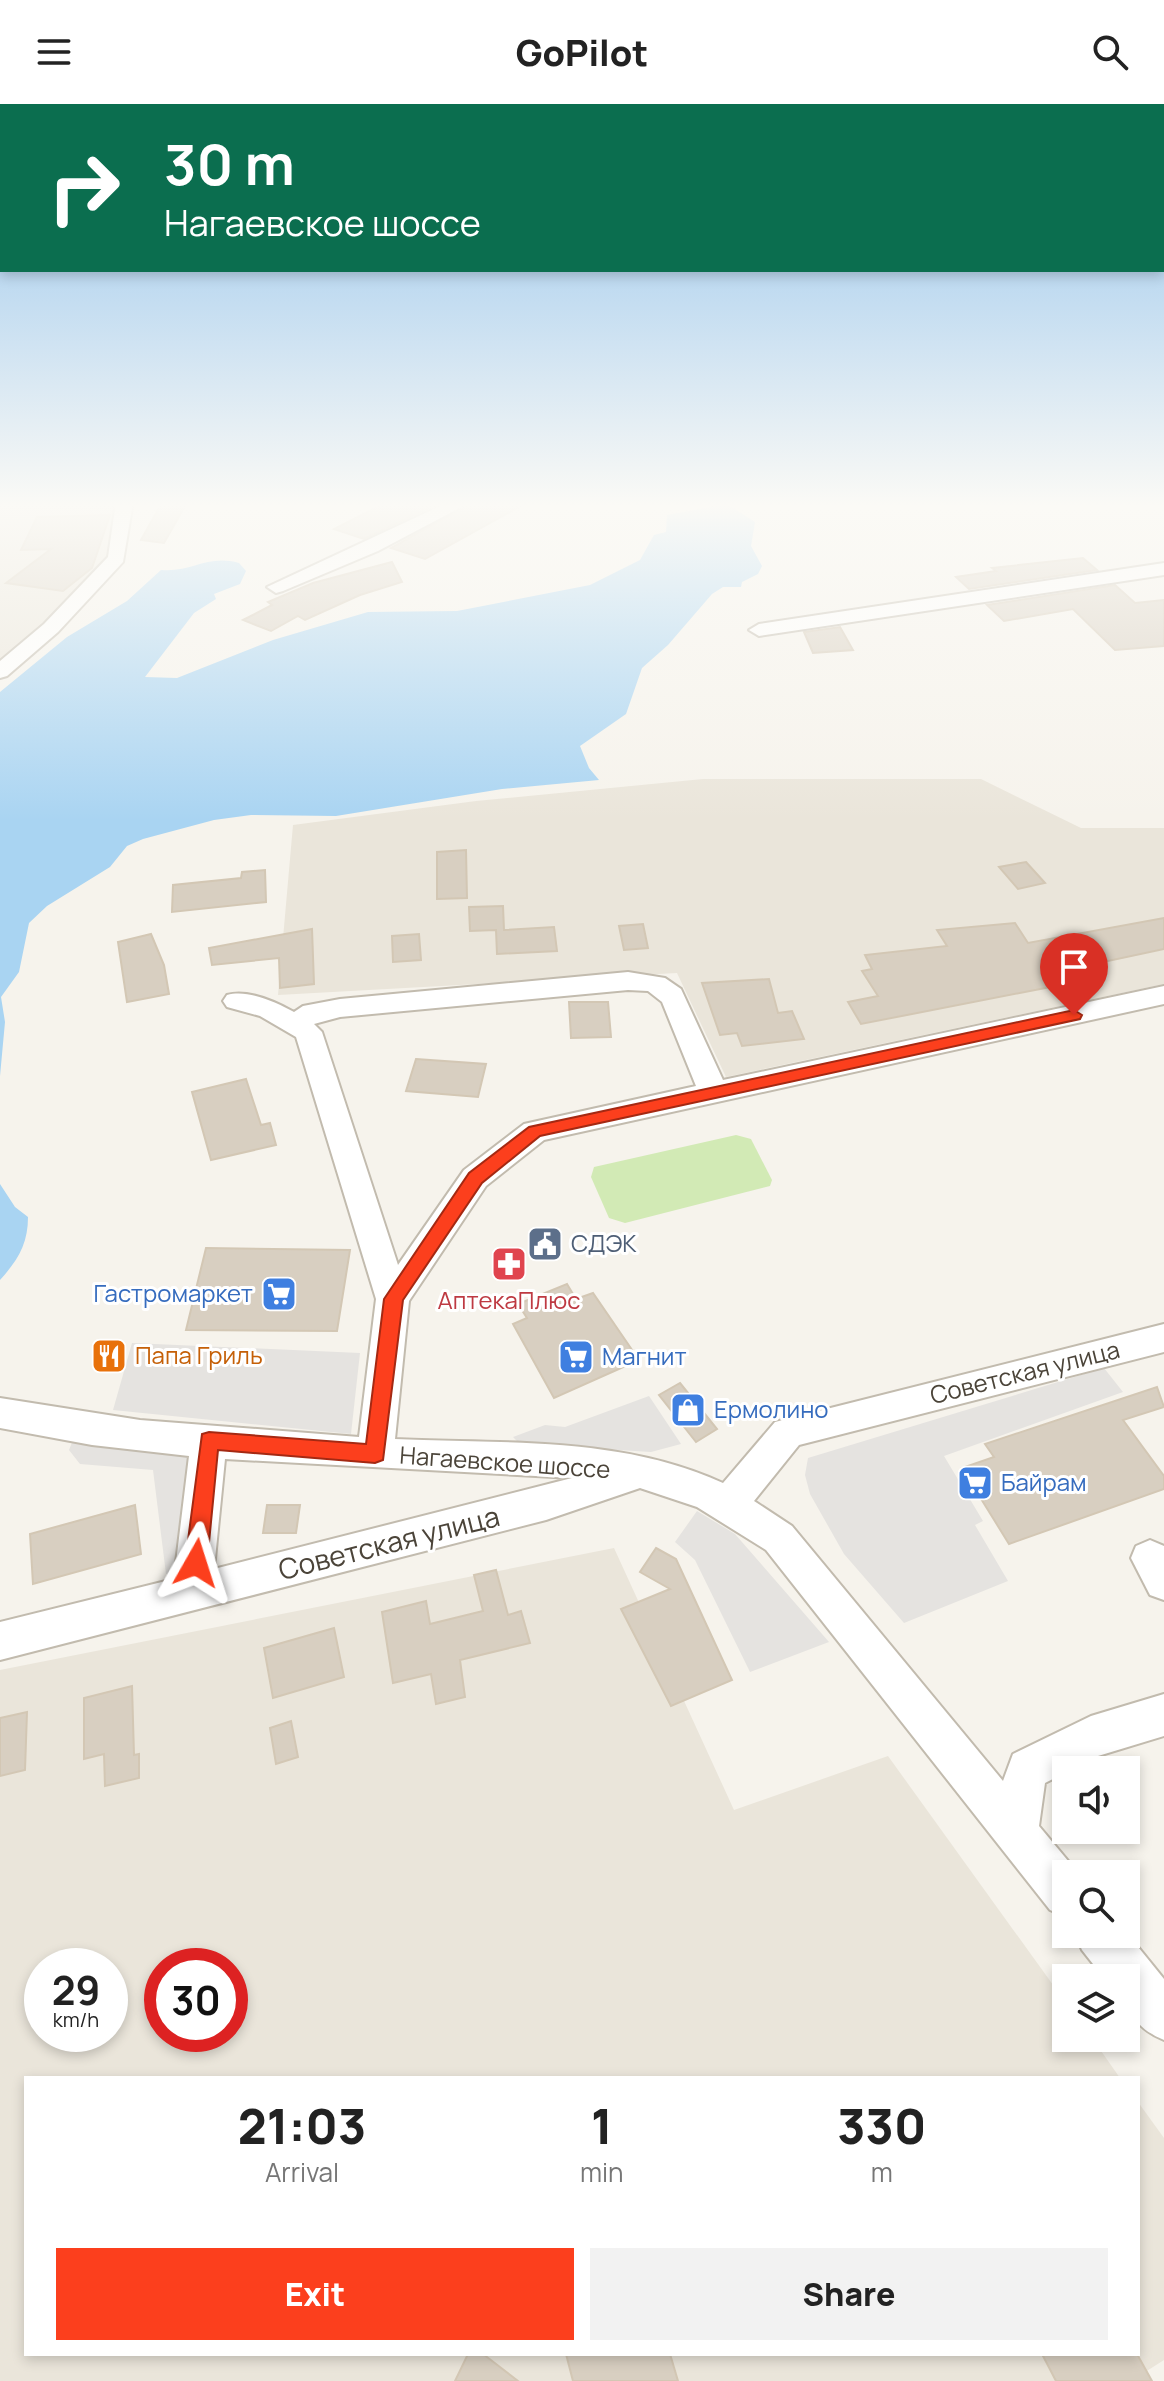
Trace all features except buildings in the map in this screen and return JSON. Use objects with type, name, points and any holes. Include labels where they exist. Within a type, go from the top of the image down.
[{"type":"street","points":[[0,672],[70,608]]},
{"type":"street","points":[[759,630],[903,608]]},
{"type":"street","points":[[294,1024],[313,1012],[340,1008],[628,981],[654,982],[669,990],[676,1002],[714,1094]]},
{"type":"street","points":[[393,1299],[475,1178],[535,1131],[1164,995]]},
{"type":"street","points":[[237,1001],[270,1010],[308,1032],[393,1299],[375,1454]]},
{"type":"street","name":"Советская улица","points":[[729,1504],[788,1433],[1164,1338]]},
{"type":"street","name":"Нагаевское шоссе","points":[[0,1413],[50,1424],[209,1440],[375,1454],[584,1464],[683,1484],[729,1504],[779,1538],[1052,1877]]},
{"type":"street","points":[[192,1594],[209,1440]]},
{"type":"street","name":"Советская улица","points":[[0,1641],[546,1503],[637,1473]]},
{"type":"street","points":[[1017,1833],[1020,1794],[1028,1769],[1091,1737],[1164,1715]]},
{"type":"street","points":[[1109,1948],[1164,2016]]},
{"type":"shaded area","points":[[0,608],[62,608],[49,621],[0,664]]},
{"type":"shaded area","points":[[703,779],[981,779],[1081,828],[1164,828],[1164,984],[726,1077],[677,973],[278,995],[293,825],[476,801]]},
{"type":"shaded area","points":[[132,1343],[360,1353],[351,1434],[113,1410]]},
{"type":"shaded area","points":[[1104,1368],[1123,1392],[944,1456],[983,1521],[975,1525],[1008,1581],[904,1623],[844,1554],[810,1494],[805,1475],[808,1458]]},
{"type":"shaded area","points":[[649,1396],[681,1444],[651,1452],[520,1444],[513,1437],[545,1425],[565,1427]]},
{"type":"shaded area","points":[[73,1440],[191,1455],[183,1572],[166,1574],[153,1470],[80,1464],[69,1450]]},
{"type":"shaded area","points":[[697,1511],[735,1534],[829,1642],[750,1672],[695,1560],[675,1542]]},
{"type":"shaded area","points":[[614,1548],[734,1810],[888,1756],[1052,1984],[1052,2052],[1102,2052],[1119,2076],[24,2076],[24,2356],[1140,2356],[1140,2105],[1164,2138],[1164,2360],[1131,2381],[0,2381],[0,1670]]},
{"type":"green space","points":[[736,1135],[751,1139],[772,1180],[770,1186],[625,1223],[609,1218],[591,1177],[594,1167]]},
{"type":"water","points":[[115,608],[201,608],[194,613],[145,677],[177,678],[273,640],[368,612],[471,608],[700,608],[668,645],[642,668],[626,714],[580,746],[589,768],[599,780],[502,789],[336,816],[251,815],[214,820],[127,846],[110,867],[47,906],[29,923],[19,972],[1,997],[5,1022],[0,1076],[0,692],[67,637]]},
{"type":"water","points":[[0,1184],[15,1207],[28,1217],[21,1251],[0,1280]]},
{"type":"place","name":"СДЭК","points":[[545,1244]]},
{"type":"place","name":"АптекаПлюс","points":[[509,1264]]},
{"type":"place","name":"Гастромаркет","points":[[279,1294]]},
{"type":"place","name":"Папа Гриль","points":[[109,1356]]},
{"type":"place","name":"Магнит","points":[[576,1357]]},
{"type":"place","name":"Ермолино","points":[[688,1410]]},
{"type":"place","name":"Байрам","points":[[975,1483]]},
{"type":"route","points":[[196,1563],[209,1440],[375,1454],[393,1299],[475,1178],[535,1131],[1074,1015]]}]
